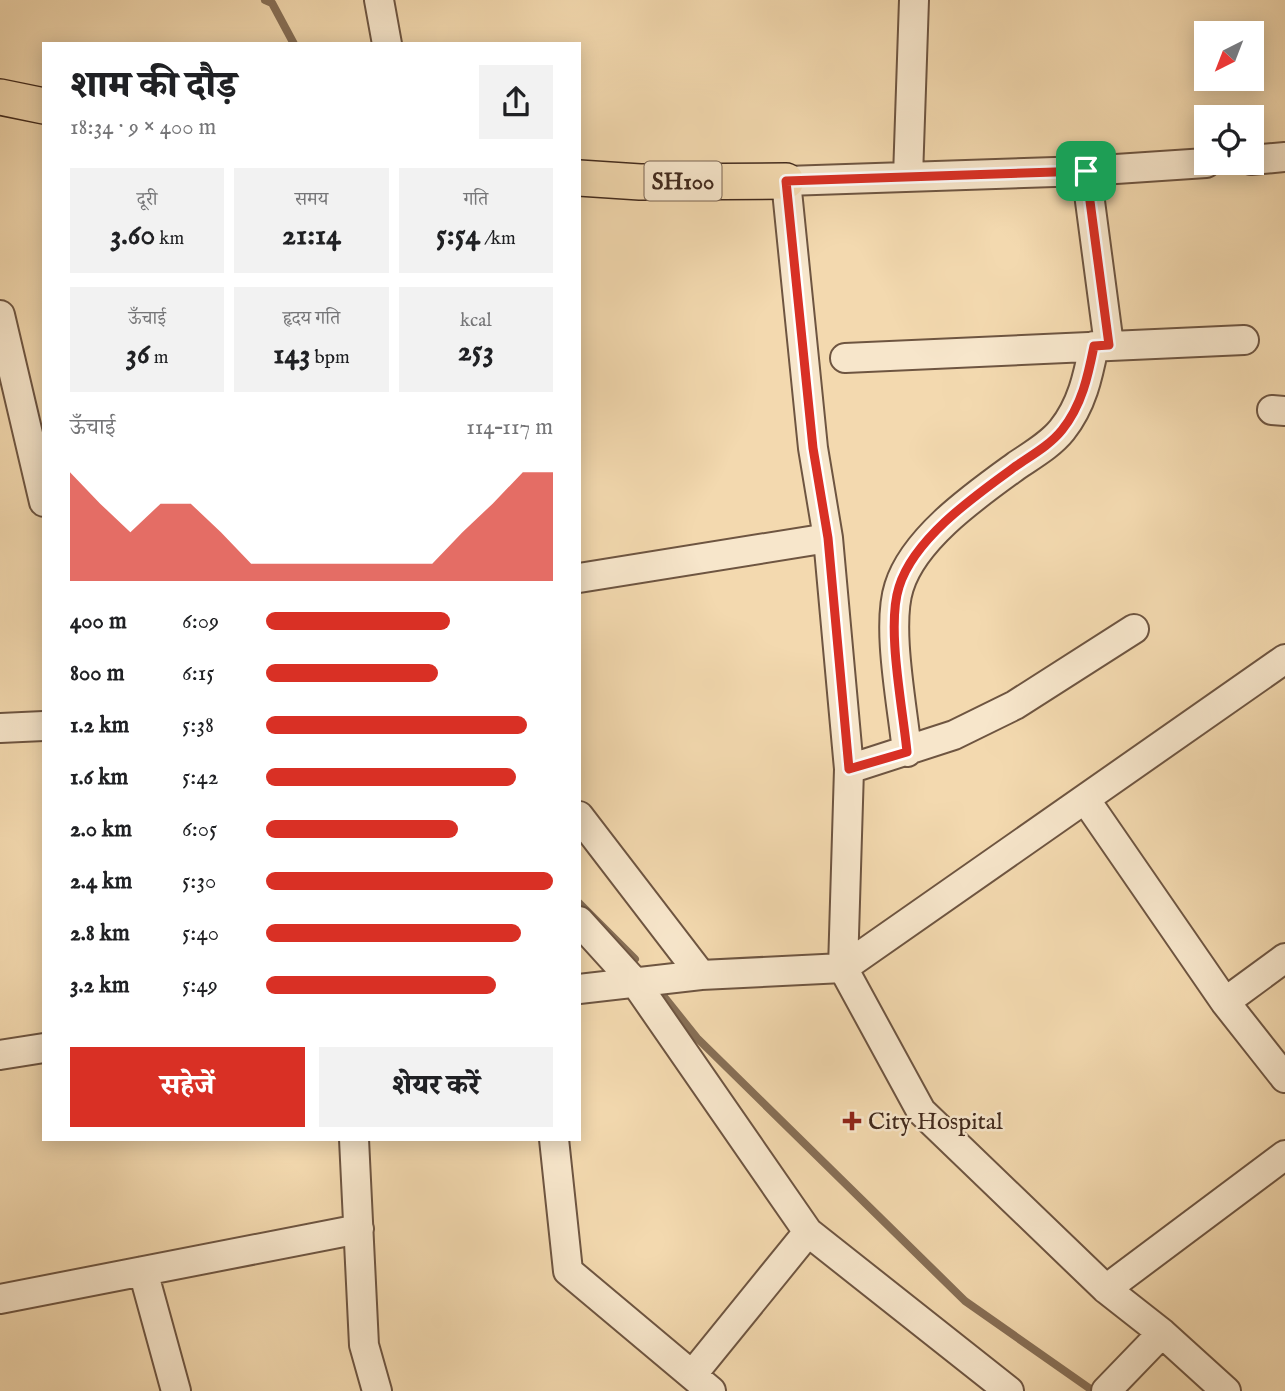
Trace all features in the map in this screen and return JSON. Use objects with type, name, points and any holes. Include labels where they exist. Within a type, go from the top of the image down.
[{"type":"main road","points":[[0,97],[42,106]]},
{"type":"main road","name":"SH100","points":[[581,178],[640,182],[786,181]]},
{"type":"street","points":[[379,0],[387,42]]},
{"type":"street","points":[[908,177],[914,0]]},
{"type":"street","points":[[1264,159],[1285,157]]},
{"type":"street","points":[[1194,164],[1086,171],[786,181],[813,448],[828,538],[849,769],[843,968],[921,1111],[1106,1289],[1163,1333],[1226,1391]]},
{"type":"street","points":[[907,752],[895,623],[898,588],[911,561],[965,505],[1038,452],[1061,431],[1085,388],[1102,346],[1086,171]]},
{"type":"street","points":[[0,315],[34,424],[42,486]]},
{"type":"street","points":[[845,358],[1244,340]]},
{"type":"street","points":[[581,578],[828,538]]},
{"type":"street","points":[[849,769],[954,735],[1015,705],[1134,629]]},
{"type":"street","points":[[581,989],[637,985],[701,975],[843,968],[1285,659]]},
{"type":"street","points":[[0,728],[42,726]]},
{"type":"street","points":[[1085,799],[1225,1002],[1285,1078]]},
{"type":"street","points":[[581,819],[701,975]]},
{"type":"street","points":[[581,923],[637,985],[808,1232],[1009,1391]]},
{"type":"street","points":[[1225,1002],[1285,958]]},
{"type":"street","points":[[0,1055],[42,1048]]},
{"type":"street","points":[[354,1141],[364,1345],[377,1391]]},
{"type":"street","points":[[554,1141],[568,1271],[702,1383],[808,1232]]},
{"type":"street","points":[[1106,1289],[1285,1155]]},
{"type":"street","points":[[0,1299],[359,1229]]},
{"type":"street","points":[[143,1271],[176,1391]]},
{"type":"street","points":[[1106,1391],[1163,1333]]},
{"type":"waterway","points":[[265,0],[272,3],[293,42]]},
{"type":"waterway","points":[[581,905],[635,959]]},
{"type":"waterway","points":[[661,993],[697,1038],[965,1301],[1089,1388]]},
{"type":"place","name":"City Hospital","points":[[852,1121]]},
{"type":"route","points":[[1086,171],[1109,345],[1094,346],[1085,388],[1076,410],[1061,431],[1038,452],[965,505],[911,561],[898,588],[895,623],[907,752],[849,769],[836,653],[828,538],[813,448],[786,181],[1086,171]]}]
